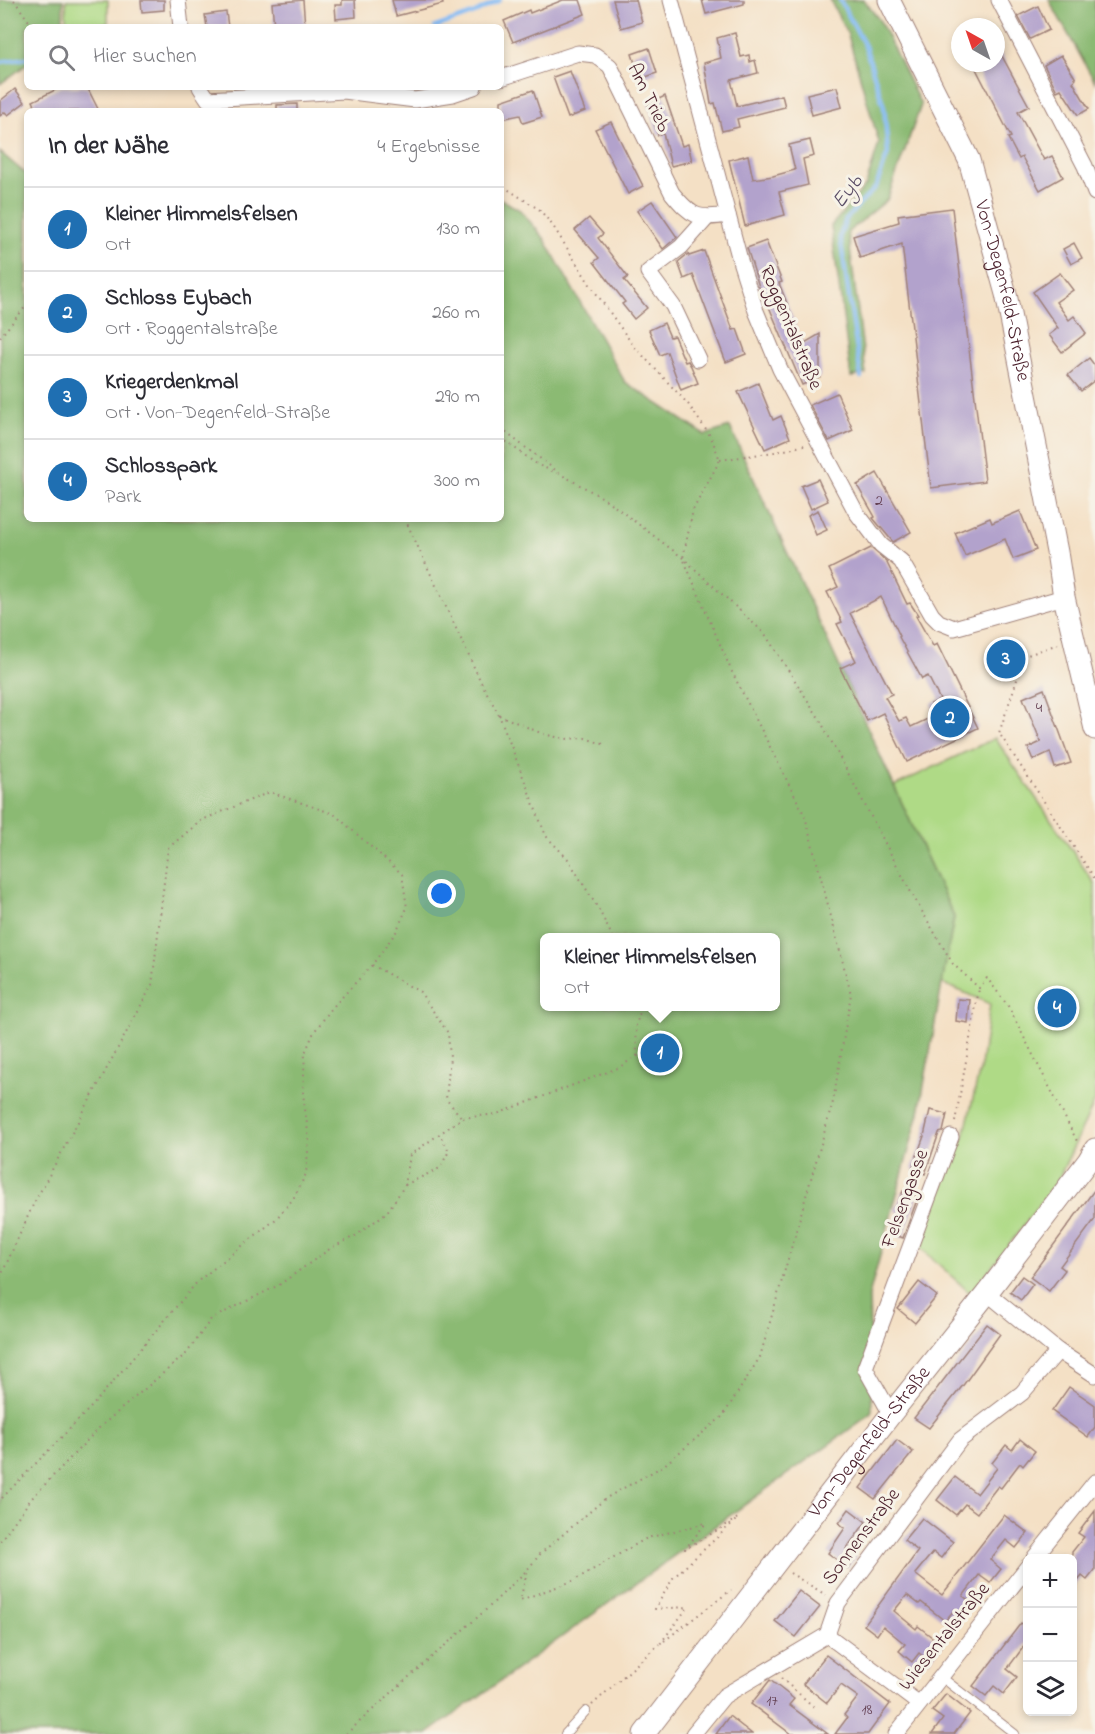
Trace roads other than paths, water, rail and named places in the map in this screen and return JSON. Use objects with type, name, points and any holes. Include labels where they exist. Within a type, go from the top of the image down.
[{"type":"main road","name":"Von-Degenfeld-Straße","points":[[889,0],[969,160],[1006,294],[1058,552],[1064,597],[1095,729]]},
{"type":"main road","name":"Von-Degenfeld-Straße","points":[[644,1734],[1088,1161],[1088,1148]]},
{"type":"street","points":[[178,0],[181,24]]},
{"type":"street","name":"Roggentalstraße","points":[[671,0],[728,216],[756,310],[780,369],[855,512],[881,545],[901,561],[932,615],[939,622],[954,628],[1064,597]]},
{"type":"street","points":[[999,0],[1085,166],[1095,193]]},
{"type":"street","name":"Am Trieb","points":[[504,77],[578,53],[595,55],[609,66],[672,193],[687,211],[706,219]]},
{"type":"street","points":[[204,93],[344,91],[415,100],[465,90]]},
{"type":"street","points":[[698,359],[673,306],[648,272],[681,247],[706,219],[728,216]]},
{"type":"street","name":"Felsengasse","points":[[891,1414],[865,1368],[951,1137]]},
{"type":"street","points":[[987,1293],[1058,1351],[1095,1375]]},
{"type":"street","name":"Sonnenstraße","points":[[827,1635],[838,1603],[960,1440],[1022,1393],[1058,1351]]},
{"type":"street","points":[[1037,1554],[1095,1482]]},
{"type":"street","name":"Wiesentalstraße","points":[[896,1734],[918,1703],[1023,1572]]},
{"type":"street","points":[[693,1734],[724,1696],[827,1635],[918,1703]]},
{"type":"lane","points":[[940,1676],[1015,1734]]},
{"type":"lane","points":[[565,1734],[586,1711]]},
{"type":"waterway","points":[[444,24],[475,13],[500,0]]},
{"type":"waterway","name":"Eyb","points":[[840,0],[865,46],[884,107],[888,153],[876,187],[846,219],[840,236],[861,377]]},
{"type":"waterway","points":[[0,62],[24,58]]},
{"type":"place","name":"Kriegerdenkmal","points":[[1006,659]]},
{"type":"place","name":"Schloss Eybach","points":[[950,718]]},
{"type":"place","name":"Schlosspark","points":[[1057,1008]]},
{"type":"place","name":"Kleiner Himmelsfelsen","points":[[660,1053]]}]
